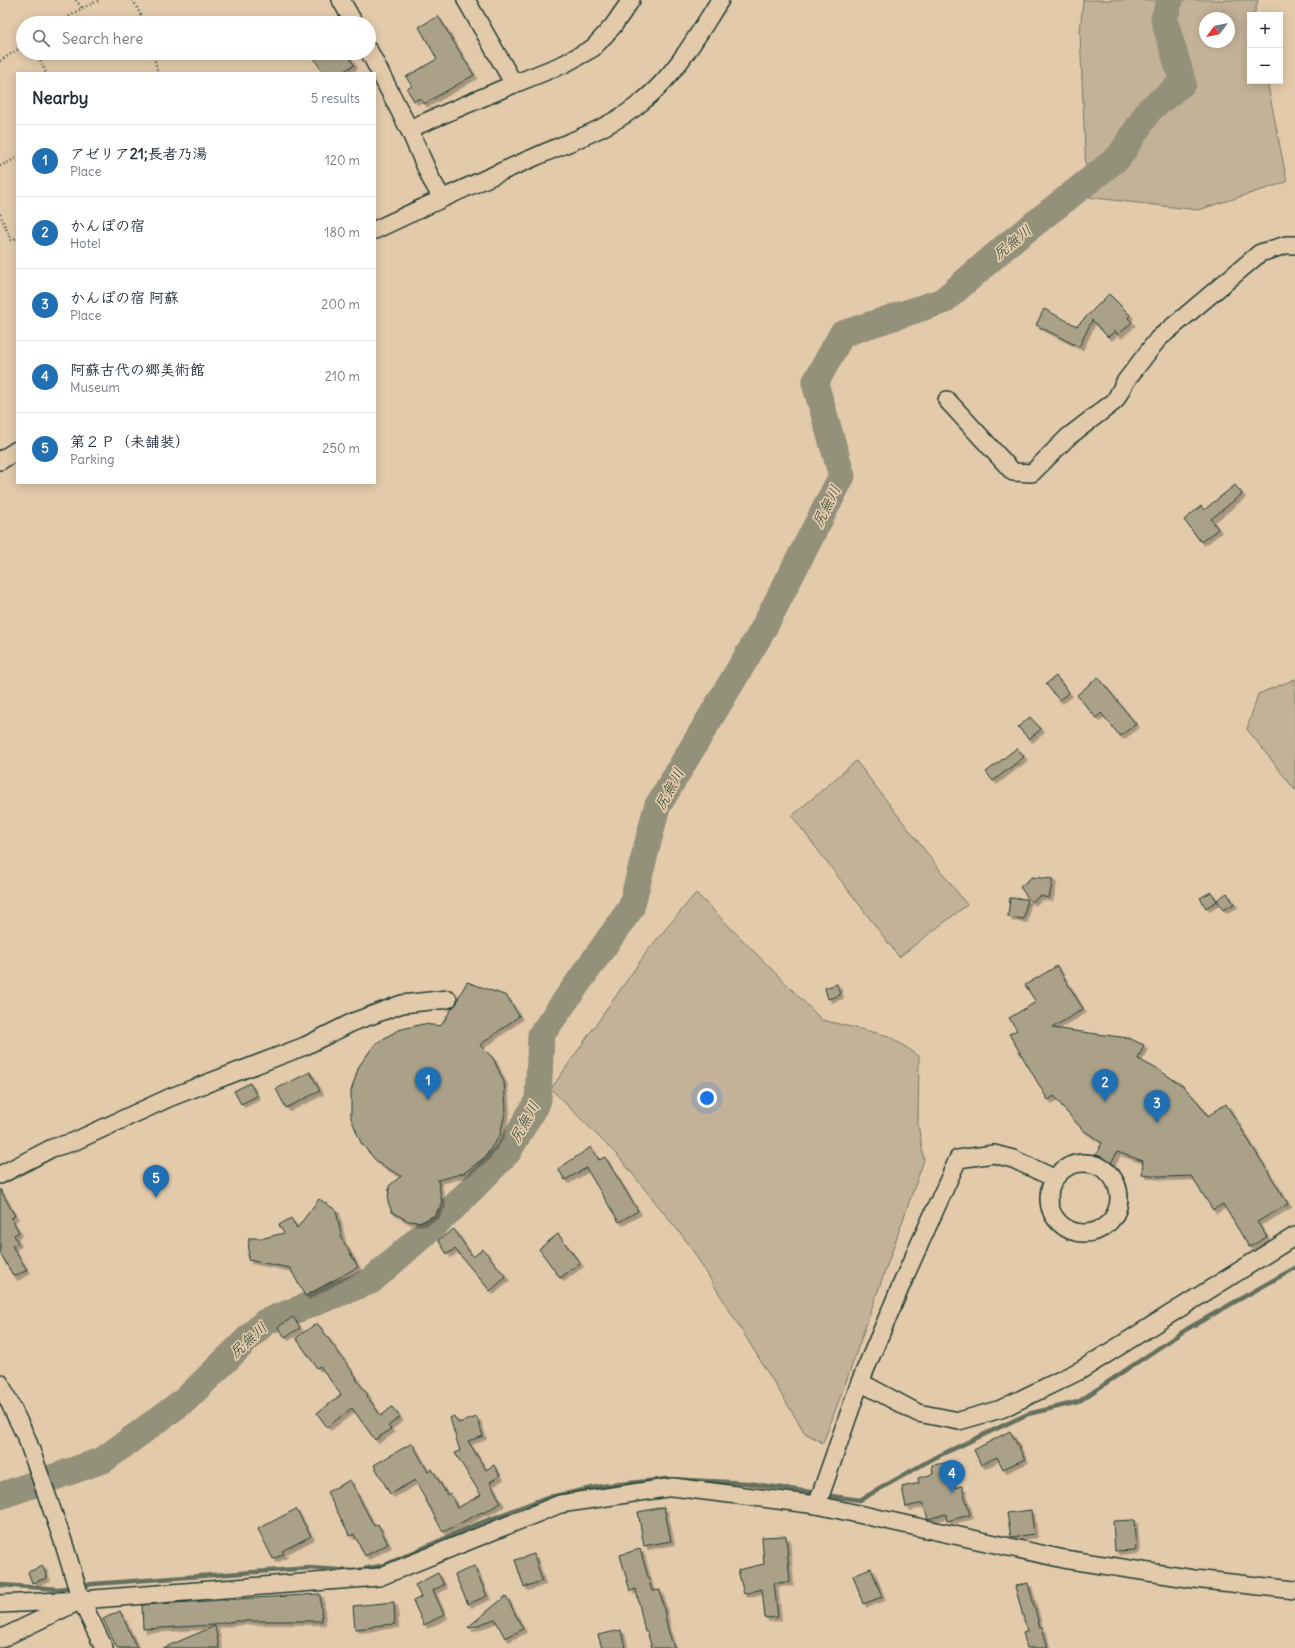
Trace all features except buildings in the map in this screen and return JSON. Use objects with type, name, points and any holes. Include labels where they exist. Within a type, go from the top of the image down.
[{"type":"street","points":[[341,0],[350,16]]},
{"type":"street","points":[[466,0],[514,84]]},
{"type":"street","points":[[409,129],[564,64],[592,48],[613,26],[631,0]]},
{"type":"street","points":[[376,230],[442,198],[594,131],[622,116],[643,102],[674,70],[720,0]]},
{"type":"street","points":[[374,60],[409,129],[431,179],[442,198]]},
{"type":"street","points":[[947,400],[1013,472],[1032,473],[1068,437],[1115,401],[1125,382],[1158,339],[1260,252],[1286,245],[1295,245]]},
{"type":"street","points":[[0,461],[16,451]]},
{"type":"street","points":[[0,1175],[52,1148],[73,1142],[171,1097],[305,1046],[353,1022],[402,1004],[448,999]]},
{"type":"street","points":[[817,1505],[860,1382],[906,1274],[958,1159],[994,1154],[1013,1159],[1054,1178]]},
{"type":"street","points":[[1084,1162],[1095,1164],[1106,1170],[1118,1189],[1119,1201],[1116,1212],[1110,1222],[1101,1229],[1090,1233],[1078,1233],[1067,1230],[1058,1222],[1051,1212],[1048,1201],[1049,1189],[1054,1178],[1062,1170],[1072,1164],[1084,1162]]},
{"type":"street","points":[[860,1382],[918,1413],[959,1421],[1001,1409],[1081,1370],[1295,1236]]},
{"type":"street","points":[[0,1383],[27,1439],[63,1541],[81,1600],[104,1648]]},
{"type":"street","points":[[0,1604],[81,1600],[379,1577],[560,1504],[673,1487],[817,1505],[1064,1559],[1194,1579],[1295,1590]]},
{"type":"street","points":[[0,1639],[81,1600]]},
{"type":"path","points":[[76,0],[82,8]]},
{"type":"path","points":[[70,16],[82,8],[100,0]]},
{"type":"path","points":[[133,0],[141,16]]},
{"type":"path","points":[[0,61],[16,51]]},
{"type":"path","points":[[40,60],[46,72]]},
{"type":"path","points":[[155,60],[158,72]]},
{"type":"path","points":[[0,166],[16,158]]},
{"type":"path","points":[[0,214],[11,240],[16,238]]},
{"type":"shaded area","points":[[1083,0],[1258,0],[1255,12],[1247,12],[1247,84],[1268,84],[1287,182],[1198,210],[1087,197],[1080,32]]},
{"type":"shaded area","points":[[1295,679],[1295,790],[1247,729],[1258,694]]},
{"type":"shaded area","points":[[856,761],[967,905],[899,957],[792,816]]},
{"type":"shaded area","points":[[696,893],[822,1020],[889,1036],[919,1056],[918,1124],[924,1160],[823,1443],[805,1433],[688,1243],[619,1157],[551,1089],[648,950]]},
{"type":"waterway","name":"尻無川","points":[[0,1496],[103,1460],[185,1400],[265,1322],[371,1281],[451,1210],[508,1152],[538,1100],[541,1035],[631,908],[657,807],[761,633],[842,476],[815,383],[842,334],[943,301],[1006,246],[1119,157],[1150,109],[1183,83],[1164,19],[1170,0]]},
{"type":"waterway","points":[[824,1495],[860,1500],[934,1458],[1028,1414],[1078,1402],[1187,1329],[1295,1268]]},
{"type":"waterway","points":[[0,1585],[59,1589],[93,1584],[309,1568],[354,1571],[385,1565],[475,1525],[545,1498],[602,1486],[667,1479],[747,1483],[817,1493]]},
{"type":"place","name":"アゼリア21;長者乃湯","points":[[428,1100]]},
{"type":"place","name":"かんぽの宿","points":[[1105,1102]]},
{"type":"place","name":"かんぽの宿 阿蘇","points":[[1157,1123]]},
{"type":"place","name":"第２Ｐ（未舗装）","points":[[156,1198]]},
{"type":"place","name":"阿蘇古代の郷美術館","points":[[952,1493]]}]
